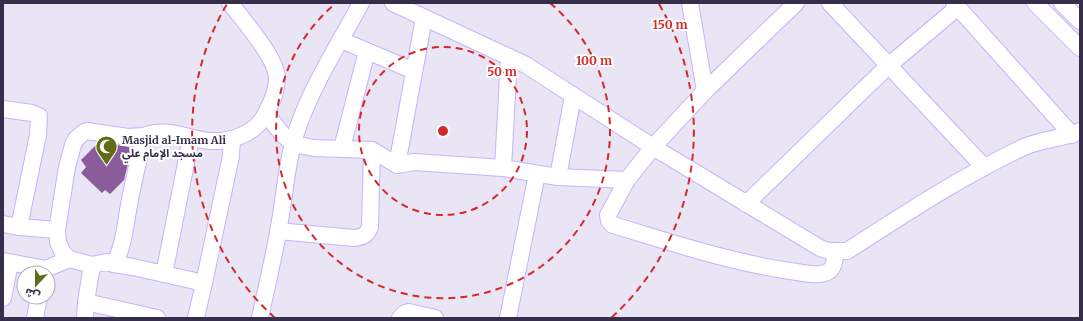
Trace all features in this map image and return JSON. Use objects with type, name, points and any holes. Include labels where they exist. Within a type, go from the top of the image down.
[{"type":"street","points":[[204,283],[106,262],[92,264],[69,259],[63,253],[58,242],[57,230],[67,166],[76,139],[84,132],[128,137],[144,136],[159,132],[205,141],[220,141],[232,139],[256,127],[266,114],[276,89],[277,76],[274,66],[267,52],[230,3]]},
{"type":"street","points":[[260,318],[278,231],[287,169],[298,126],[312,92],[361,3]]},
{"type":"street","points":[[690,3],[705,92]]},
{"type":"street","points":[[796,3],[705,92],[653,147],[627,180],[608,215],[609,221],[614,225],[710,254],[752,264],[811,274],[824,273],[831,269],[836,252]]},
{"type":"street","points":[[830,3],[984,167]]},
{"type":"street","points":[[1036,3],[1080,48]]},
{"type":"street","points":[[1062,3],[1080,21]]},
{"type":"street","points":[[405,5],[424,18],[526,65],[653,147],[820,248],[829,251],[847,251],[984,167],[1036,142],[1076,133]]},
{"type":"street","points":[[746,204],[888,66],[956,5],[1076,133]]},
{"type":"street","points":[[397,165],[424,18]]},
{"type":"street","points":[[341,40],[414,71]]},
{"type":"street","points":[[342,148],[367,51]]},
{"type":"street","points":[[503,168],[508,57]]},
{"type":"street","points":[[558,177],[573,96]]},
{"type":"street","points":[[3,109],[32,113],[39,116],[38,135],[19,227]]},
{"type":"street","points":[[266,114],[278,130],[293,143],[314,148],[372,150],[397,165],[414,162],[503,168],[558,177],[627,180]]},
{"type":"street","points":[[114,264],[122,247],[129,205],[144,136]]},
{"type":"street","points":[[164,274],[191,138]]},
{"type":"street","points":[[196,318],[231,156],[232,139]]},
{"type":"street","points":[[278,231],[354,238],[365,236],[370,227],[372,150]]},
{"type":"street","points":[[508,318],[537,174]]},
{"type":"street","points":[[3,224],[19,227],[57,230]]},
{"type":"street","points":[[56,266],[69,259]]},
{"type":"street","points":[[3,298],[7,262],[20,265]]},
{"type":"street","points":[[84,318],[92,264]]},
{"type":"street","points":[[86,302],[157,318]]},
{"type":"street","points":[[35,318],[38,305]]},
{"type":"street","points":[[400,318],[405,313],[410,312],[435,318]]},
{"type":"building","name":"Masjid al-Imam Ali مسجد الإمام علي","points":[[99,142],[129,147],[130,155],[124,180],[110,194],[105,190],[102,193],[81,173],[86,167],[81,160]]},
{"type":"place","name":"Masjid al-Imam Ali مسجد الإمام علي","points":[[107,166]]}]
